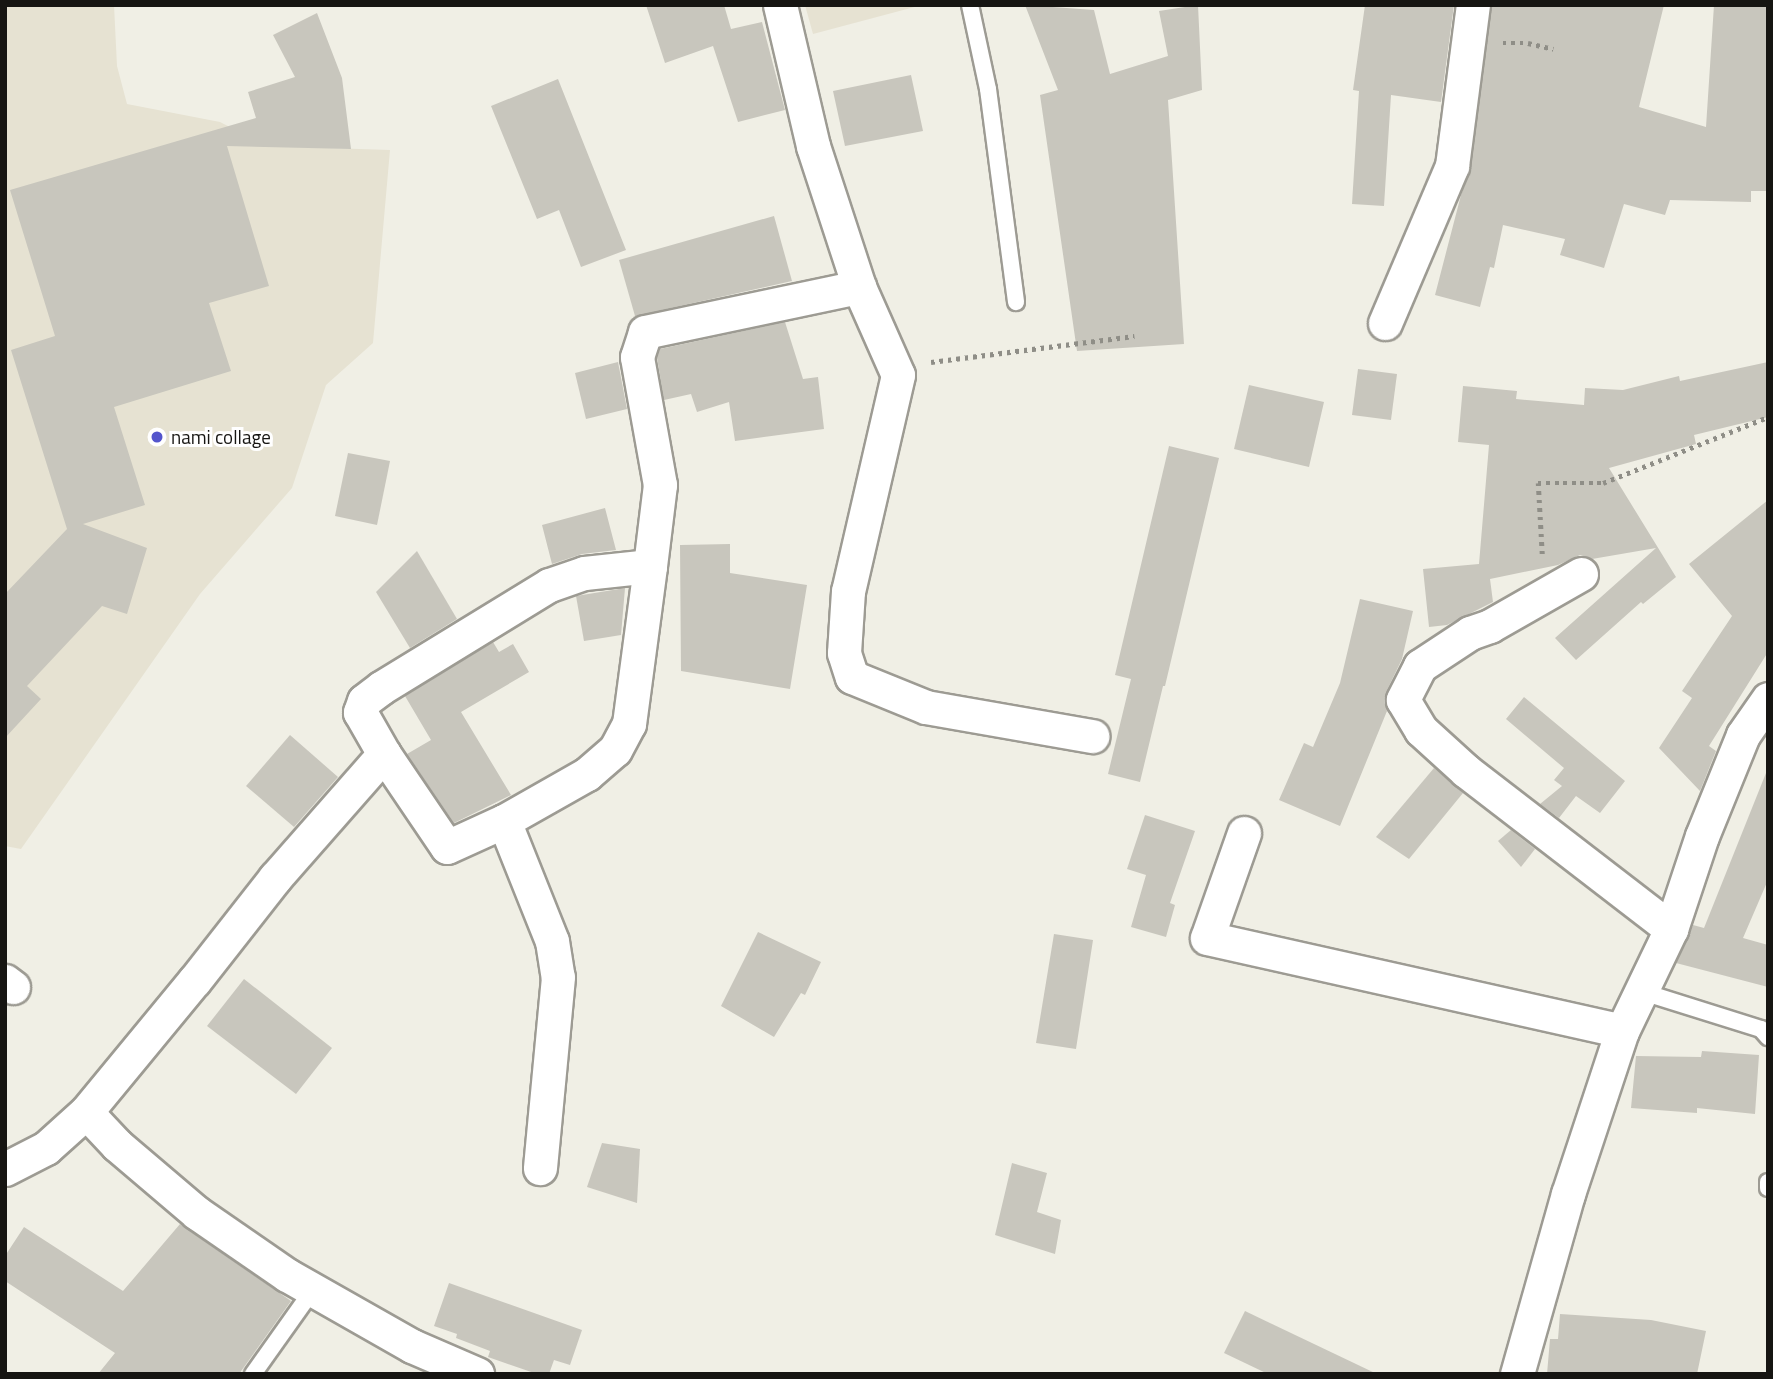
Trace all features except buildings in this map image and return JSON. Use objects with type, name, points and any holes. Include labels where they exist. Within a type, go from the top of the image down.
[{"type":"street","points":[[780,5],[813,146],[859,287],[898,375],[848,591],[844,653],[852,677],[926,707],[1093,736]]},
{"type":"street","points":[[1385,323],[1452,166],[1471,19]]},
{"type":"street","points":[[650,566],[584,573],[549,585],[363,701],[360,712],[384,754],[447,847],[504,821],[587,774],[615,750],[629,724],[650,566],[660,485],[637,357],[645,332],[859,287]]},
{"type":"street","points":[[1581,574],[1490,626],[1470,633],[1420,666],[1404,700],[1420,730],[1466,771],[1671,929]]},
{"type":"street","points":[[1517,1374],[1568,1194],[1622,1031],[1671,929],[1702,836],[1743,735],[1768,699]]},
{"type":"street","points":[[5,1169],[46,1148],[86,1112],[275,878],[384,754]]},
{"type":"street","points":[[504,821],[552,942],[558,977],[540,1168]]},
{"type":"street","points":[[1244,833],[1207,938],[1622,1031]]},
{"type":"street","points":[[86,1112],[117,1145],[197,1213],[312,1291],[412,1346],[477,1374]]},
{"type":"lane","points":[[970,5],[988,89],[1016,302]]},
{"type":"lane","points":[[1643,992],[1760,1029],[1768,1037]]},
{"type":"lane","points":[[253,1374],[312,1291]]},
{"type":"path","points":[[1471,19],[1500,43],[1528,43],[1553,49]]},
{"type":"path","points":[[898,375],[921,363],[1134,336]]},
{"type":"path","points":[[1545,595],[1538,483],[1603,483],[1768,417]]},
{"type":"shaded area","name":"nami collage","points":[[5,5],[114,5],[117,66],[127,104],[220,122],[267,146],[390,150],[373,343],[326,385],[292,488],[200,594],[21,849],[5,846]]},
{"type":"shaded area","points":[[805,5],[922,5],[813,34]]},
{"type":"place","name":"nami collage","points":[[157,437]]}]
